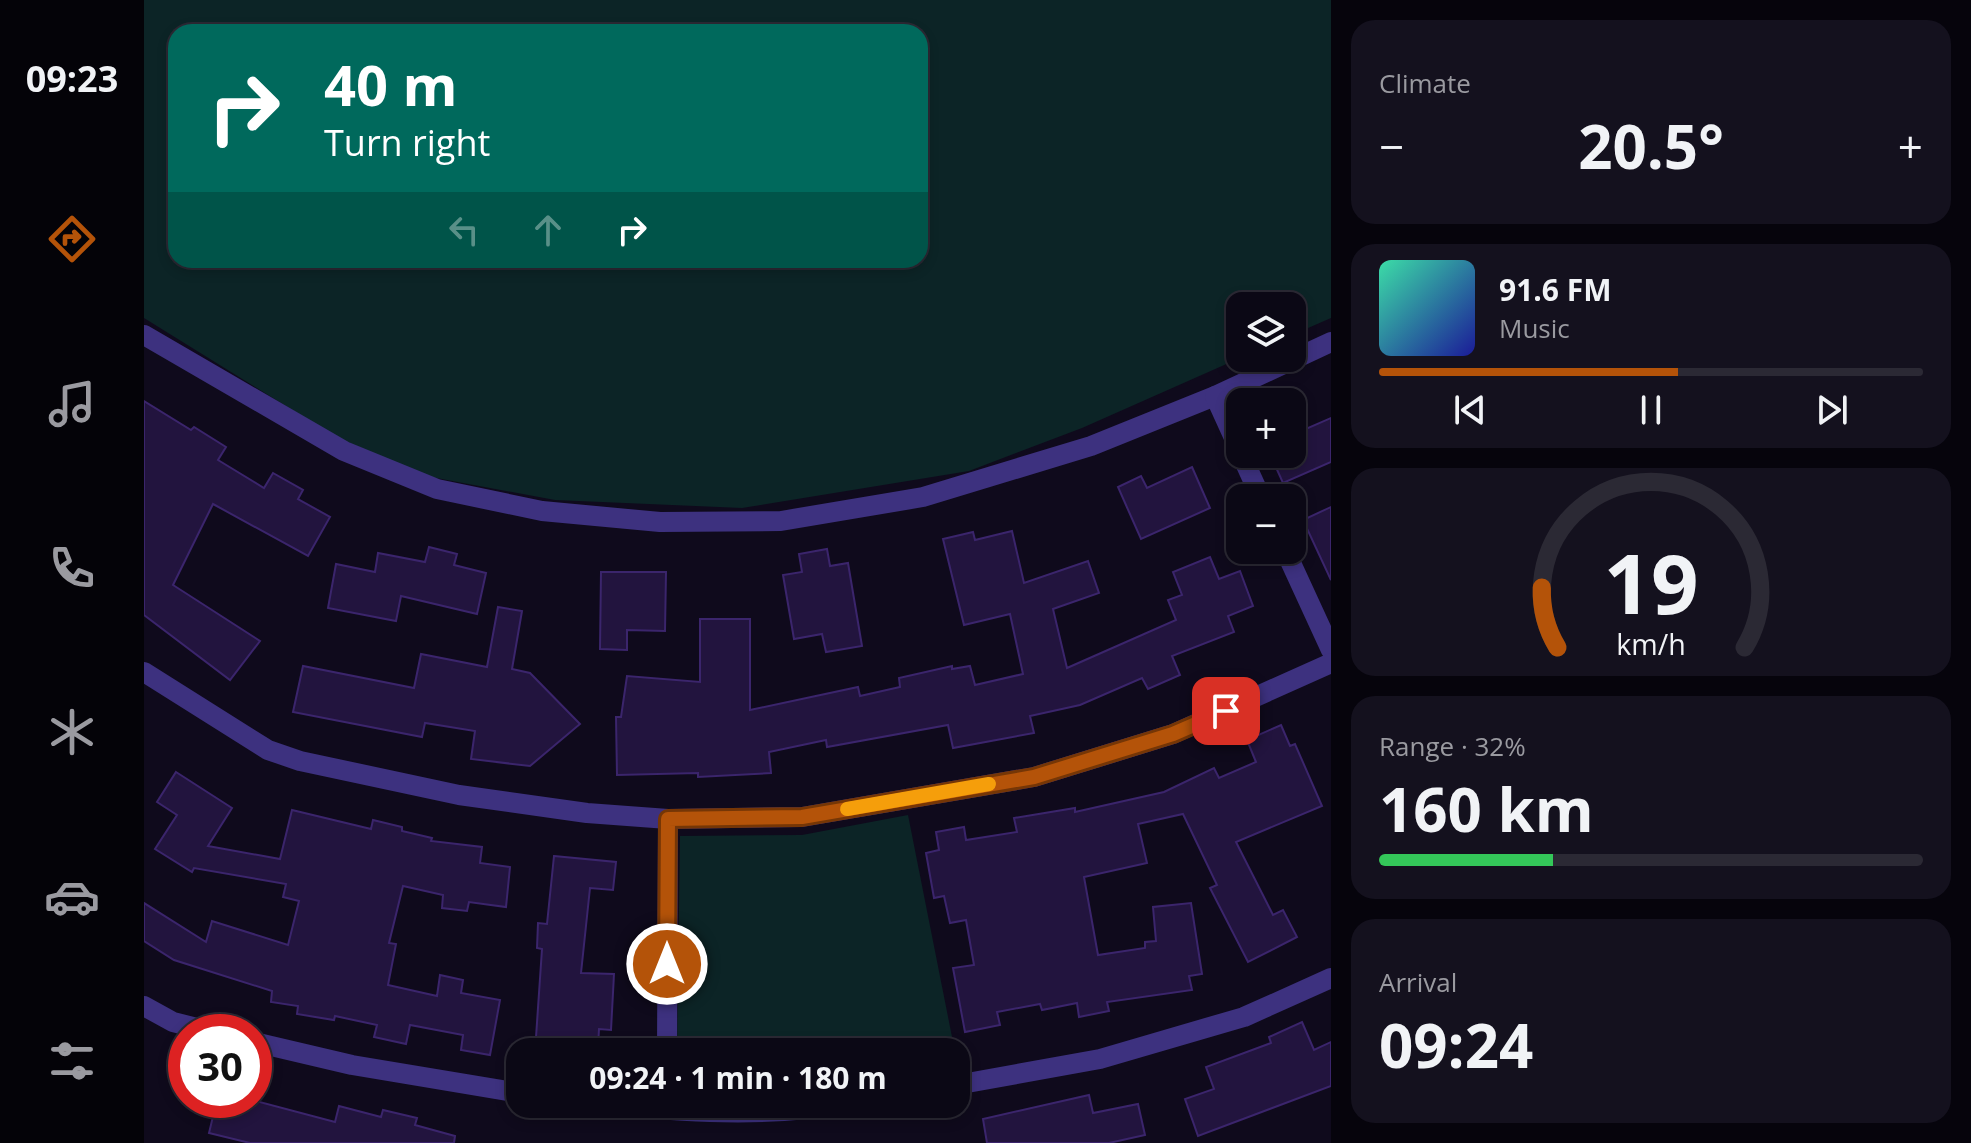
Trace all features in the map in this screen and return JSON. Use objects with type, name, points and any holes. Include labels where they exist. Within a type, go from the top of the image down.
[{"type":"street","points":[[144,335],[344,451],[437,489],[542,511],[660,522],[781,521],[923,497],[1091,446],[1215,396],[1331,342]]},
{"type":"street","points":[[1215,396],[1226,420]]},
{"type":"street","points":[[1291,564],[1331,650]]},
{"type":"street","points":[[144,672],[268,750],[300,761],[459,795],[587,813],[668,819],[802,817],[1034,777],[1173,734],[1331,663]]},
{"type":"street","points":[[667,1038],[668,819]]},
{"type":"street","points":[[970,1082],[1100,1059],[1244,1017],[1331,978]]},
{"type":"street","points":[[144,1006],[168,1019]]},
{"type":"street","points":[[272,1046],[352,1065],[506,1091]]},
{"type":"green space","points":[[144,0],[1331,0],[1331,318],[1306,329],[1306,292],[1226,292],[1226,364],[1082,428],[969,471],[742,508],[555,500],[431,477],[349,445],[144,318]]},
{"type":"green space","points":[[908,815],[952,1038],[677,1038],[680,836],[802,835]]},
{"type":"building","points":[[144,401],[226,447],[218,460],[264,488],[273,473],[303,490],[298,499],[330,517],[308,556],[213,504],[173,585],[260,641],[230,680],[144,615]]},
{"type":"building","points":[[1331,418],[1331,462],[1283,483],[1276,468],[1306,468],[1306,429]]},
{"type":"building","points":[[1192,467],[1210,508],[1141,539],[1118,487],[1141,476],[1147,488]]},
{"type":"building","points":[[1331,507],[1331,580],[1306,526],[1306,519]]},
{"type":"building","points":[[1012,531],[1024,583],[1088,561],[1099,593],[1053,609],[1067,668],[1176,620],[1168,600],[1182,595],[1173,572],[1210,557],[1219,579],[1240,571],[1253,606],[1228,616],[1234,632],[1172,656],[1180,675],[1148,689],[1142,678],[1080,705],[1030,716],[1034,733],[953,748],[948,725],[827,747],[826,740],[769,752],[771,773],[698,777],[698,773],[617,775],[616,717],[621,717],[627,676],[700,682],[700,619],[750,619],[750,710],[858,687],[860,696],[900,687],[899,678],[952,666],[952,669],[970,666],[975,685],[1023,674],[1010,614],[964,625],[943,539],[973,532],[975,540]]},
{"type":"building","points":[[429,547],[457,554],[454,565],[486,573],[477,614],[401,596],[396,621],[328,608],[336,564],[375,572],[378,553],[425,562]]},
{"type":"building","points":[[827,549],[830,566],[848,563],[862,646],[826,652],[822,634],[794,639],[783,575],[802,572],[799,554]]},
{"type":"building","points":[[601,572],[666,572],[665,631],[627,630],[627,650],[600,649]]},
{"type":"building","points":[[498,607],[522,611],[512,669],[530,673],[580,724],[530,766],[471,759],[475,731],[425,723],[422,737],[293,712],[303,666],[414,688],[421,654],[487,667]]},
{"type":"building","points":[[1281,725],[1290,746],[1295,744],[1322,806],[1236,842],[1273,915],[1283,910],[1297,937],[1248,962],[1210,888],[1217,885],[1183,814],[1138,824],[1147,863],[1084,877],[1098,955],[1145,948],[1145,942],[1156,941],[1153,907],[1191,903],[1202,974],[1189,976],[1192,990],[1107,1002],[1109,1011],[1079,1017],[1077,1003],[1042,1010],[1040,1004],[997,1012],[1000,1025],[965,1032],[953,968],[974,965],[966,920],[950,923],[944,896],[934,898],[926,853],[939,850],[936,832],[964,827],[966,840],[1017,832],[1014,818],[1075,808],[1075,812],[1164,792],[1214,768],[1219,778],[1256,762],[1247,740]]},
{"type":"building","points":[[176,772],[232,808],[208,846],[280,859],[292,810],[371,829],[373,820],[402,827],[402,831],[432,838],[431,841],[482,847],[480,863],[510,867],[506,907],[469,902],[467,911],[442,908],[443,895],[403,886],[389,943],[396,944],[388,985],[437,996],[440,975],[463,980],[461,993],[500,1000],[490,1055],[461,1050],[463,1035],[410,1025],[406,1044],[374,1037],[377,1025],[335,1016],[334,1020],[297,1014],[298,1006],[271,1002],[272,991],[174,960],[144,941],[144,903],[206,942],[212,921],[288,945],[299,901],[283,897],[286,884],[194,868],[192,872],[155,849],[177,815],[157,802]]},
{"type":"building","points":[[554,856],[616,862],[613,890],[590,888],[581,973],[614,974],[611,1030],[599,1029],[598,1038],[536,1038],[542,949],[537,948],[538,923],[547,924]]},
{"type":"building","points":[[1302,1022],[1314,1050],[1331,1042],[1331,1086],[1198,1136],[1185,1099],[1214,1089],[1206,1067],[1271,1043],[1269,1037]]},
{"type":"building","points":[[1089,1095],[1093,1113],[1138,1104],[1145,1135],[1109,1143],[987,1143],[983,1119]]},
{"type":"building","points":[[272,1105],[335,1122],[339,1106],[381,1117],[383,1110],[417,1118],[415,1125],[455,1136],[454,1143],[250,1143],[209,1133],[213,1118],[272,1118]]},
{"type":"slow traffic","points":[[847,809],[989,784]]},
{"type":"route","points":[[667,964],[668,819],[802,817],[1034,777],[1173,734],[1226,711]]}]
